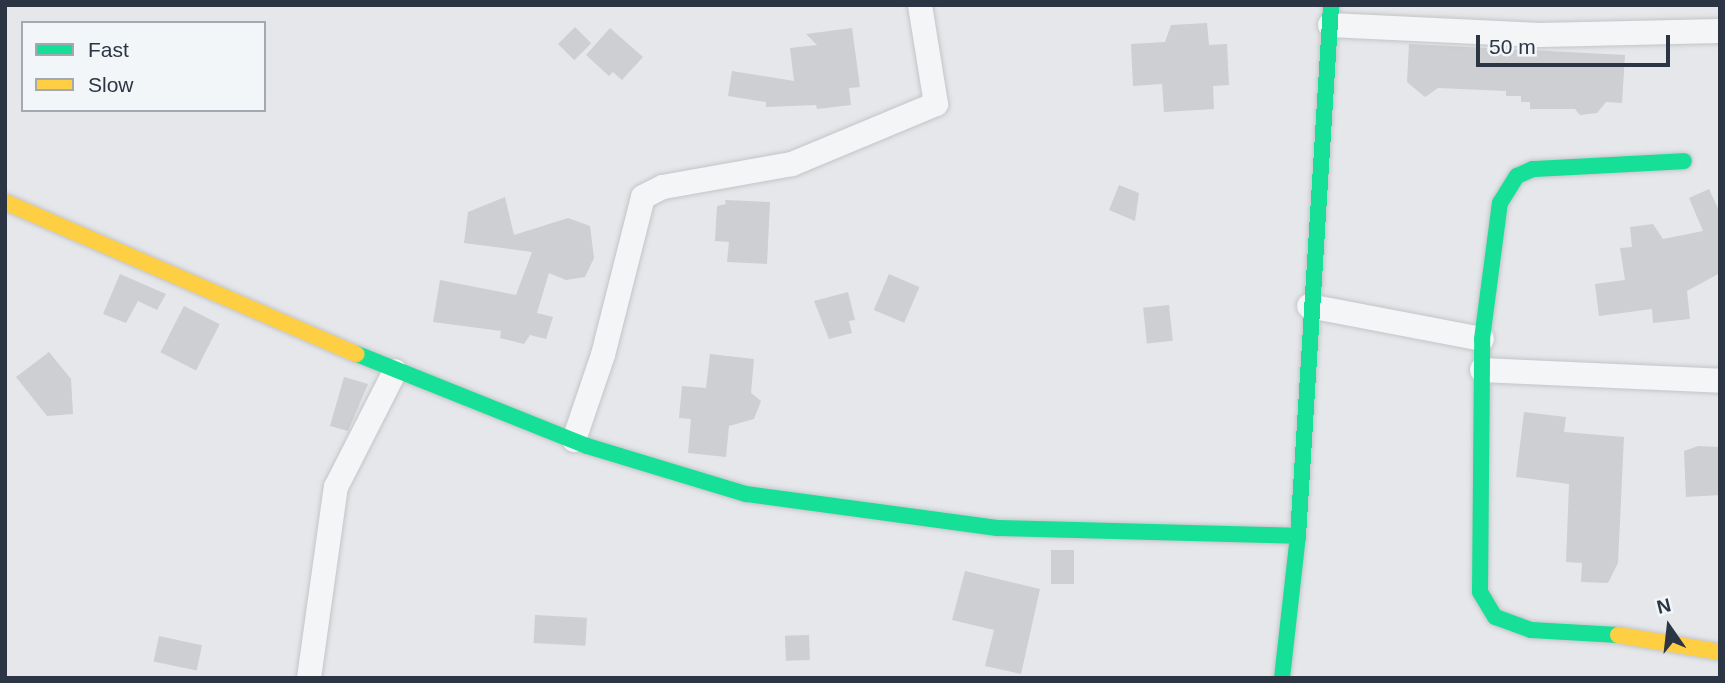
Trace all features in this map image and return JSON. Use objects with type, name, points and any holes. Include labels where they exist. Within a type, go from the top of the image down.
[{"type":"street","points":[[574,440],[603,355],[643,197],[663,187],[792,164],[936,104],[920,5]]},
{"type":"street","points":[[1282,678],[1298,536],[1309,306],[1331,15],[1540,36],[1720,31]]},
{"type":"street","points":[[1684,162],[1533,169],[1517,176],[1500,203],[1482,339],[1478,564],[1480,592],[1495,617],[1531,630],[1610,634],[1720,652]]},
{"type":"street","points":[[5,202],[395,370],[574,440],[746,494],[997,528],[1298,536]]},
{"type":"street","points":[[1309,306],[1482,339]]},
{"type":"street","points":[[309,678],[336,487],[395,370]]},
{"type":"street","points":[[1482,370],[1720,381]]},
{"type":"building","points":[[1207,23],[1209,45],[1227,44],[1229,85],[1213,86],[1214,109],[1164,112],[1162,84],[1133,86],[1131,44],[1165,42],[1171,25]]},
{"type":"building","points":[[575,27],[591,43],[574,60],[558,44]]},
{"type":"building","points":[[610,28],[643,57],[622,80],[613,72],[609,76],[586,55]]},
{"type":"building","points":[[852,28],[860,87],[849,88],[851,105],[817,109],[816,105],[766,107],[766,102],[728,96],[732,71],[794,81],[790,48],[817,45],[806,34]]},
{"type":"building","points":[[1409,44],[1625,55],[1622,103],[1606,102],[1597,113],[1580,115],[1575,109],[1530,109],[1530,102],[1521,102],[1521,96],[1506,96],[1506,91],[1438,88],[1425,97],[1407,82]]},
{"type":"building","points":[[1119,185],[1139,193],[1135,221],[1109,210]]},
{"type":"building","points":[[1709,189],[1720,213],[1720,273],[1687,291],[1690,319],[1653,323],[1652,309],[1599,316],[1595,284],[1625,280],[1620,248],[1632,247],[1630,227],[1653,224],[1663,239],[1703,231],[1689,198]]},
{"type":"building","points":[[505,197],[514,235],[568,218],[590,226],[594,258],[585,277],[566,280],[549,273],[537,313],[553,317],[546,339],[530,335],[524,344],[500,338],[501,331],[433,322],[440,280],[516,295],[532,252],[464,243],[468,212]]},
{"type":"building","points":[[725,200],[770,202],[767,264],[727,262],[729,242],[715,241],[717,206],[726,204]]},
{"type":"building","points":[[120,274],[166,294],[157,310],[138,301],[126,323],[103,314]]},
{"type":"building","points":[[889,274],[919,287],[904,323],[874,310]]},
{"type":"building","points":[[848,292],[855,320],[849,321],[852,333],[829,339],[814,301]]},
{"type":"building","points":[[1169,305],[1173,341],[1147,344],[1143,308]]},
{"type":"building","points":[[184,306],[220,324],[196,370],[160,352]]},
{"type":"building","points":[[49,352],[71,379],[73,414],[47,416],[16,377]]},
{"type":"building","points":[[710,354],[754,359],[751,393],[761,401],[754,419],[729,426],[726,457],[688,453],[691,419],[679,418],[682,386],[706,388]]},
{"type":"building","points":[[344,377],[368,384],[348,431],[330,426]]},
{"type":"building","points":[[1524,412],[1566,417],[1564,432],[1624,437],[1618,563],[1608,583],[1581,582],[1582,563],[1566,562],[1569,484],[1516,477]]},
{"type":"building","points":[[1698,446],[1720,447],[1720,495],[1686,497],[1684,451]]},
{"type":"building","points":[[1051,550],[1074,550],[1074,584],[1051,584]]},
{"type":"building","points":[[965,571],[1040,589],[1021,674],[985,666],[994,630],[952,620]]},
{"type":"building","points":[[535,615],[587,618],[585,646],[534,643]]},
{"type":"building","points":[[809,635],[810,660],[786,661],[785,636]]},
{"type":"building","points":[[159,636],[202,645],[197,671],[154,661]]},
{"type":"traffic: fast","points":[[1282,678],[1298,536],[1331,5]]},
{"type":"traffic: fast","points":[[1618,635],[1531,630],[1495,617],[1480,592],[1482,339],[1500,203],[1517,176],[1533,169],[1684,161]]},
{"type":"traffic: fast","points":[[357,354],[587,446],[746,494],[997,528],[1298,536]]},
{"type":"traffic: slow","points":[[5,202],[357,354]]},
{"type":"traffic: slow","points":[[1618,635],[1720,652]]}]
